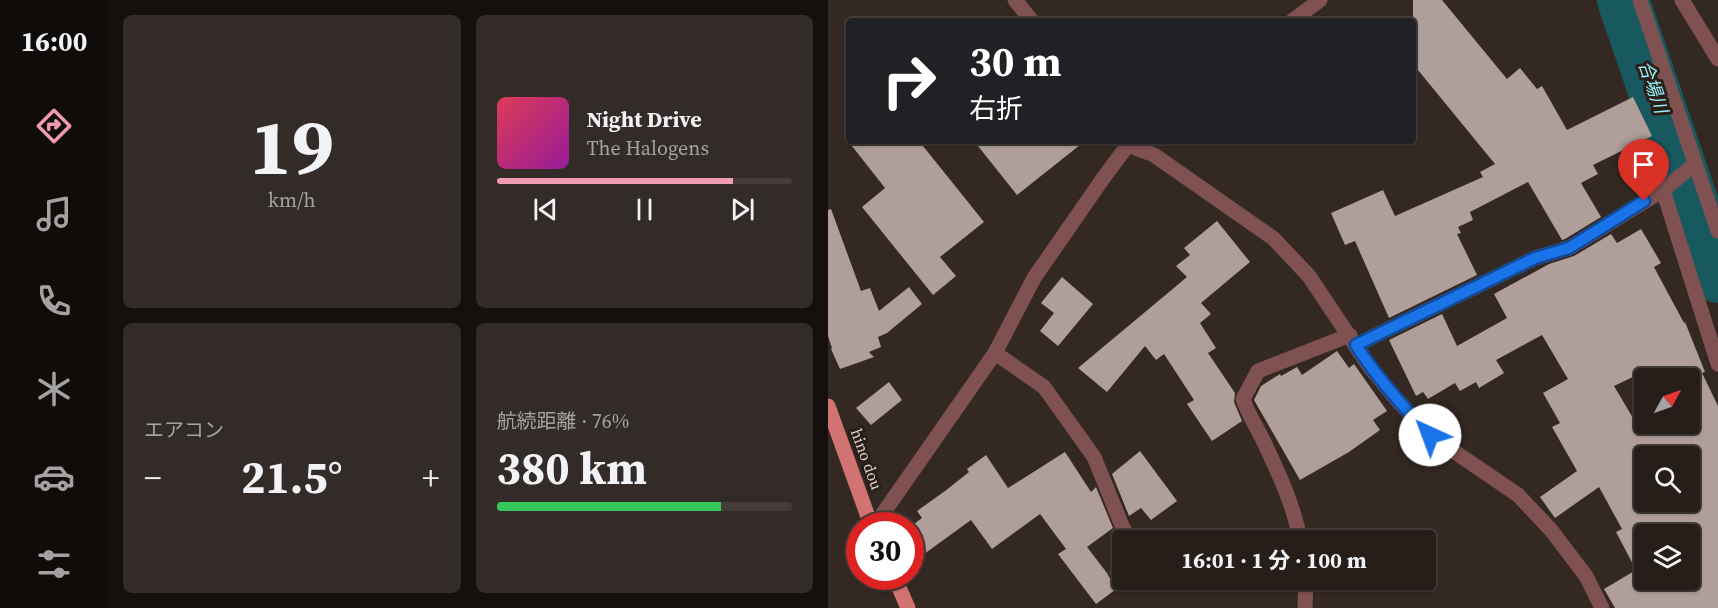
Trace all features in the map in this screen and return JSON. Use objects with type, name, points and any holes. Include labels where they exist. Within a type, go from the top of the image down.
[{"type":"main road","name":"hino dou","points":[[828,406],[868,512]]},
{"type":"main road","points":[[900,590],[908,608]]},
{"type":"street","points":[[1015,0],[1030,18]]},
{"type":"street","points":[[1296,18],[1320,0]]},
{"type":"street","points":[[1640,0],[1692,166],[1718,231]]},
{"type":"street","points":[[1682,0],[1718,59]]},
{"type":"street","points":[[882,512],[994,353],[1034,278],[1128,144]]},
{"type":"street","points":[[1133,144],[1154,155],[1273,238],[1309,276],[1369,366],[1395,399],[1430,435],[1518,495],[1551,530],[1587,576],[1602,608]]},
{"type":"street","points":[[1297,530],[1288,498],[1272,458],[1248,415],[1243,399],[1258,371],[1353,340],[1535,258],[1569,248],[1668,185],[1692,166]]},
{"type":"street","points":[[1668,185],[1718,364]]},
{"type":"street","points":[[994,353],[1044,387],[1094,457],[1124,530]]},
{"type":"street","points":[[1305,608],[1306,590]]},
{"type":"building","points":[[1413,0],[1442,0],[1507,79],[1520,68],[1537,89],[1542,86],[1567,130],[1633,97],[1652,136],[1593,165],[1598,174],[1581,183],[1601,217],[1565,239],[1562,240],[1528,182],[1470,212],[1473,220],[1458,227],[1461,233],[1457,234],[1477,275],[1389,318],[1355,241],[1345,245],[1331,213],[1383,190],[1395,216],[1483,177],[1480,172],[1495,164],[1416,68],[1416,18],[1413,18]]},
{"type":"building","points":[[850,144],[921,144],[984,222],[940,257],[956,276],[933,295],[862,207],[885,188]]},
{"type":"building","points":[[976,144],[1081,144],[1017,195]]},
{"type":"building","points":[[831,209],[861,291],[870,288],[879,311],[909,287],[922,304],[887,333],[878,337],[881,347],[869,352],[874,357],[840,369],[828,336],[828,210]]},
{"type":"building","points":[[1217,221],[1250,262],[1201,303],[1211,314],[1200,323],[1216,348],[1208,353],[1235,393],[1234,402],[1242,421],[1212,441],[1187,404],[1194,400],[1164,354],[1156,360],[1145,346],[1107,392],[1078,368],[1187,277],[1176,266],[1190,255],[1184,248]]},
{"type":"building","points":[[1641,229],[1661,263],[1654,267],[1685,322],[1705,372],[1702,373],[1718,406],[1718,608],[1615,608],[1604,589],[1634,571],[1634,590],[1700,590],[1700,524],[1634,524],[1634,566],[1616,532],[1622,529],[1599,487],[1555,518],[1540,497],[1577,471],[1552,427],[1560,423],[1543,393],[1568,379],[1542,335],[1496,360],[1504,373],[1479,388],[1476,382],[1460,391],[1455,383],[1428,399],[1423,392],[1416,396],[1389,340],[1442,314],[1457,346],[1507,318],[1494,294],[1549,264],[1574,256],[1611,234],[1617,243]]},
{"type":"building","points":[[1062,277],[1093,304],[1058,346],[1040,331],[1054,313],[1041,303]]},
{"type":"building","points":[[1337,351],[1349,368],[1354,364],[1387,411],[1373,420],[1380,430],[1349,452],[1300,480],[1254,400],[1261,386],[1280,374],[1281,376],[1297,367],[1302,375]]},
{"type":"building","points":[[889,382],[902,400],[871,425],[856,408]]},
{"type":"building","points":[[1140,451],[1177,501],[1151,520],[1141,508],[1129,516],[1112,474]]},
{"type":"building","points":[[1065,452],[1091,492],[1096,487],[1113,528],[1087,547],[1112,580],[1112,590],[1115,590],[1096,604],[1058,554],[1066,549],[1040,514],[992,549],[971,520],[924,554],[924,512],[917,511],[969,472],[967,469],[986,455],[1008,488]]},
{"type":"waterway","name":"合場川","points":[[1623,0],[1718,277]]},
{"type":"route","points":[[1430,435],[1395,399],[1356,345],[1535,258],[1569,248],[1644,201]]}]
